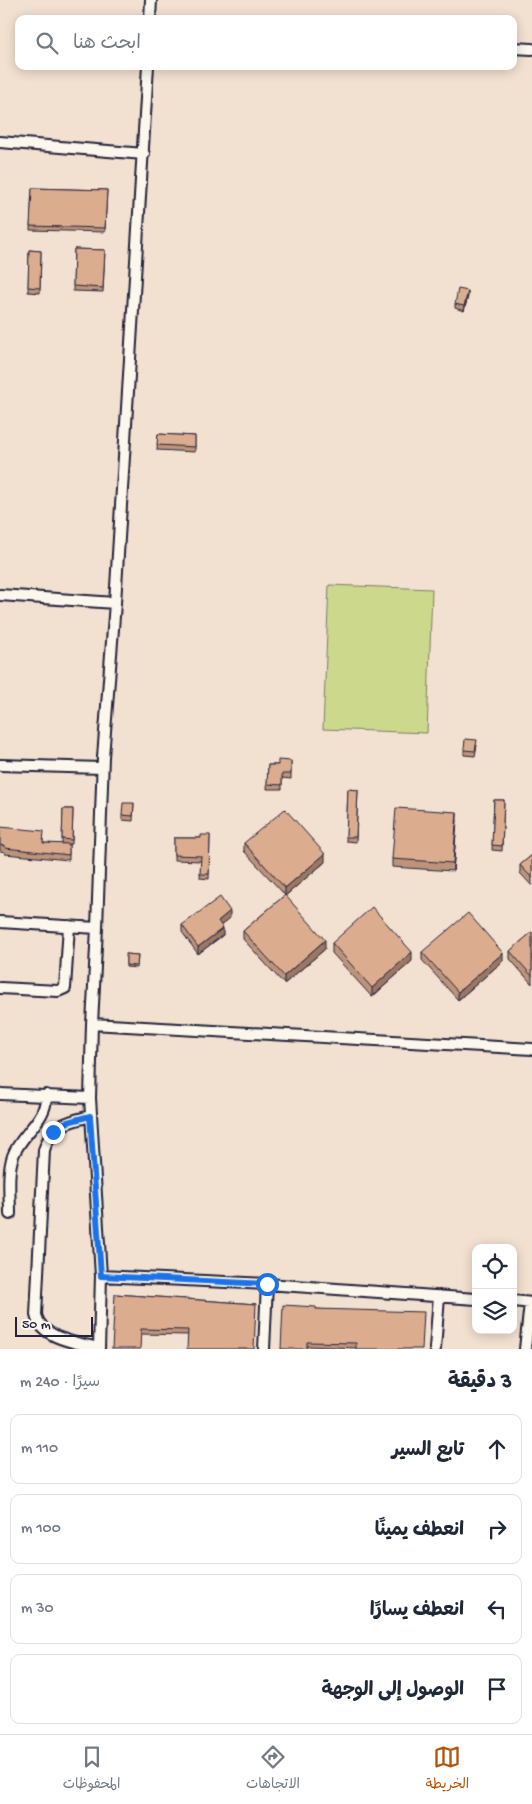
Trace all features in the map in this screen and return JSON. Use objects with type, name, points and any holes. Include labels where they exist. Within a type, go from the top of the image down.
[{"type":"street","points":[[150,15],[152,0]]},
{"type":"street","points":[[517,48],[532,49]]},
{"type":"street","points":[[90,1116],[64,1123],[58,1127],[49,1138],[44,1150],[36,1315],[38,1321],[48,1332],[66,1340],[99,1349],[101,1276],[90,1116],[92,1024],[102,768],[115,603],[148,70]]},
{"type":"street","points":[[0,142],[144,154]]},
{"type":"street","points":[[0,594],[115,603]]},
{"type":"street","points":[[0,765],[102,768]]},
{"type":"street","points":[[0,922],[97,928]]},
{"type":"street","points":[[0,988],[58,991],[65,988],[70,926]]},
{"type":"street","points":[[92,1024],[532,1049]]},
{"type":"street","points":[[0,1094],[90,1098]]},
{"type":"street","points":[[10,1214],[11,1168],[14,1154],[32,1127],[42,1116],[46,1105],[46,1096]]},
{"type":"street","points":[[101,1276],[267,1284],[472,1299]]},
{"type":"street","points":[[264,1349],[267,1284]]},
{"type":"street","points":[[435,1349],[439,1296]]},
{"type":"street","points":[[517,1302],[531,1303],[526,1349]]},
{"type":"green space","points":[[329,585],[432,589],[427,733],[323,729]]},
{"type":"building","points":[[32,188],[107,190],[105,228],[30,226]]},
{"type":"building","points":[[74,249],[105,250],[103,288],[73,286]]},
{"type":"building","points":[[29,250],[41,251],[40,288],[28,287]]},
{"type":"building","points":[[458,289],[468,291],[464,306],[455,304]]},
{"type":"building","points":[[158,434],[195,436],[195,447],[157,445]]},
{"type":"building","points":[[465,739],[477,740],[475,751],[464,750]]},
{"type":"building","points":[[278,760],[291,761],[291,774],[282,774],[282,785],[267,784],[268,765],[278,765]]},
{"type":"building","points":[[348,789],[358,790],[356,837],[346,837]]},
{"type":"building","points":[[494,800],[504,800],[502,846],[492,845]]},
{"type":"building","points":[[123,803],[134,803],[133,816],[122,815]]},
{"type":"building","points":[[396,808],[457,812],[453,863],[392,859]]},
{"type":"building","points":[[63,809],[73,809],[72,840],[62,839]]},
{"type":"building","points":[[285,809],[325,854],[285,888],[244,843]]},
{"type":"building","points":[[0,827],[44,831],[43,843],[69,844],[69,855],[5,848],[5,846],[0,845]]},
{"type":"building","points":[[201,835],[210,835],[209,874],[200,874],[201,856],[174,855],[174,838],[201,838]]},
{"type":"building","points":[[532,855],[532,878],[520,865]]},
{"type":"building","points":[[285,895],[325,940],[284,976],[243,931]]},
{"type":"building","points":[[220,897],[230,911],[218,921],[223,928],[198,947],[182,925]]},
{"type":"building","points":[[372,907],[412,952],[372,988],[332,943]]},
{"type":"building","points":[[468,913],[503,953],[458,992],[422,952]]},
{"type":"building","points":[[532,932],[532,976],[510,951]]},
{"type":"building","points":[[126,954],[138,955],[137,966],[126,965]]},
{"type":"building","points":[[115,1294],[256,1304],[254,1349],[187,1349],[188,1330],[141,1329],[140,1349],[112,1349]]},
{"type":"building","points":[[283,1305],[316,1307],[316,1309],[424,1312],[422,1349],[356,1349],[356,1343],[307,1342],[307,1349],[281,1349]]},
{"type":"route","points":[[53,1132],[64,1123],[90,1116],[101,1276],[267,1284]]}]
